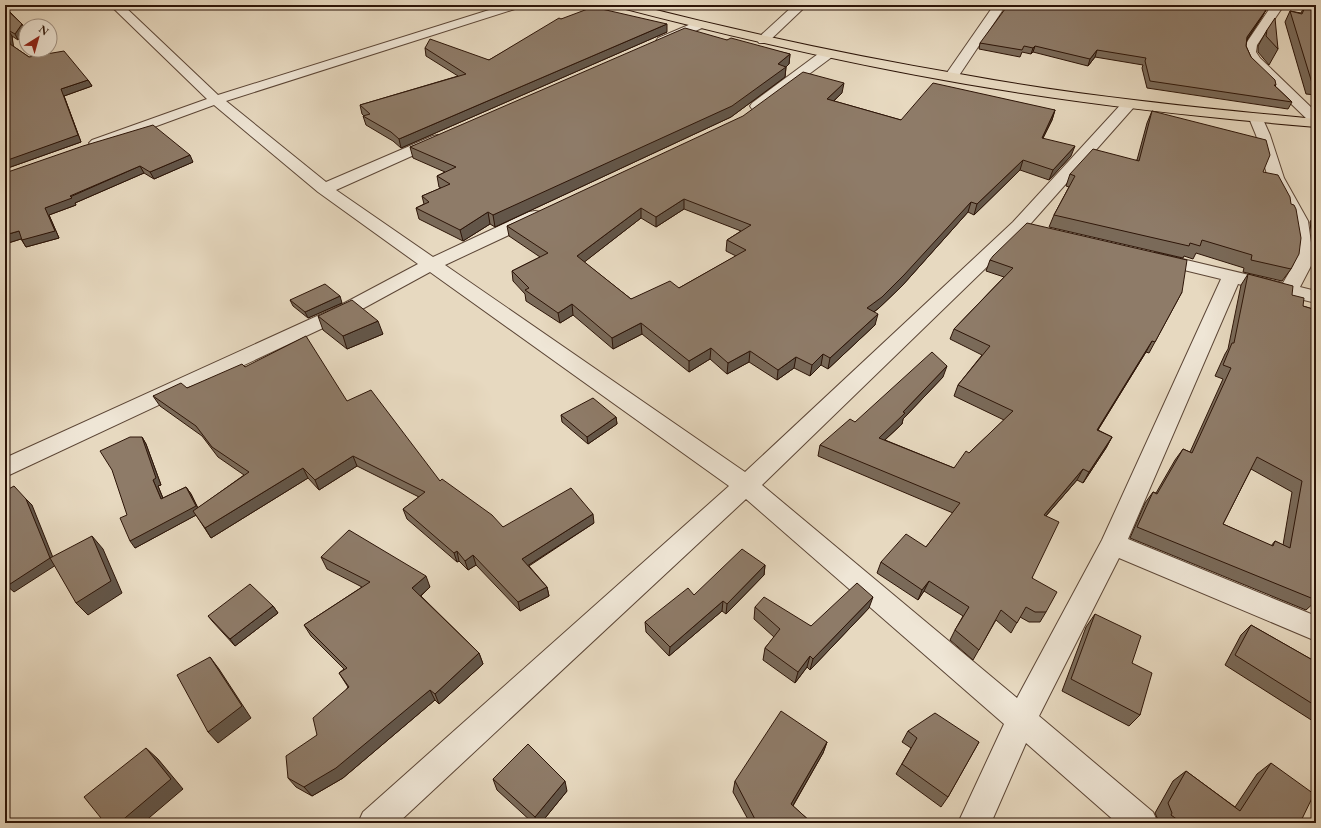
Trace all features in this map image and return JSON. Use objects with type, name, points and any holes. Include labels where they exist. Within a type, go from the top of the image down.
[{"type":"main road","points":[[622,5],[698,25],[827,54],[999,86],[1129,104],[1256,118],[1316,122]]},
{"type":"street","points":[[116,5],[216,100],[324,189],[746,485],[1142,823]]},
{"type":"street","points":[[85,147],[216,100],[517,5]]},
{"type":"street","points":[[763,40],[801,5]]},
{"type":"street","points":[[951,77],[1000,5]]},
{"type":"street","points":[[1278,5],[1251,45],[1250,52],[1254,60],[1316,122]]},
{"type":"street","points":[[646,48],[698,25]]},
{"type":"street","points":[[744,116],[827,54]]},
{"type":"street","points":[[374,823],[1027,228],[1129,104]]},
{"type":"street","points":[[1256,118],[1263,135],[1276,178],[1300,221],[1303,264],[1289,290]]},
{"type":"street","points":[[324,189],[449,135]]},
{"type":"street","points":[[5,468],[346,310],[432,264],[548,210]]},
{"type":"street","points":[[1141,254],[1316,297]]},
{"type":"street","points":[[974,823],[1021,720],[1113,544],[1232,276]]},
{"type":"street","points":[[1113,544],[1316,629]]},
{"type":"building","points":[[1008,5],[1242,5],[1266,10],[1247,37],[1246,46],[1251,57],[1275,80],[1276,85],[1274,85],[1292,102],[1150,81],[1145,61],[1146,58],[1097,50],[1090,59],[1035,46],[1033,48],[1024,46],[1022,50],[980,43]]},
{"type":"building","points":[[1306,5],[1316,5],[1316,83],[1312,83],[1290,11],[1302,14]]},
{"type":"building","points":[[593,7],[667,24],[399,139],[391,132],[363,116],[370,114],[360,105],[466,74],[425,48],[430,39],[489,60],[559,18],[561,19]]},
{"type":"building","points":[[5,8],[18,20],[18,30],[15,34],[8,30],[10,44],[18,49],[18,58],[58,58],[58,52],[64,51],[88,80],[61,89],[78,135],[5,161]]},
{"type":"building","points":[[1275,18],[1278,49],[1266,36],[1267,30]]},
{"type":"building","points":[[685,28],[727,40],[731,38],[790,54],[778,64],[786,67],[732,106],[493,215],[488,212],[460,230],[416,208],[429,202],[422,196],[450,184],[437,176],[456,167],[410,147]]},
{"type":"building","points":[[803,72],[844,83],[827,99],[901,120],[933,83],[1055,110],[1042,138],[1075,146],[1053,170],[1023,160],[977,204],[971,202],[904,275],[882,297],[867,308],[878,314],[830,358],[823,354],[812,365],[796,357],[778,370],[750,351],[728,363],[711,348],[689,361],[641,323],[612,338],[572,304],[558,313],[525,290],[529,288],[512,271],[548,253],[507,226],[743,116]],"holes":[[[684,199],[751,225],[727,240],[746,250],[679,288],[670,281],[631,299],[577,256],[641,208],[656,217]]]},
{"type":"building","points":[[1152,111],[1266,140],[1270,155],[1263,172],[1278,175],[1290,197],[1291,204],[1294,205],[1296,209],[1301,238],[1299,254],[1291,269],[1251,260],[1252,255],[1202,240],[1200,246],[1190,243],[1189,246],[1054,215],[1075,176],[1070,174],[1093,149],[1139,161]]},
{"type":"building","points":[[153,125],[190,155],[150,172],[140,166],[70,196],[72,198],[45,208],[55,231],[22,240],[19,231],[5,235],[5,173],[83,146]]},
{"type":"building","points":[[1027,223],[1187,260],[1182,292],[1155,342],[1152,341],[1097,430],[1112,437],[1089,472],[1083,469],[1044,515],[1059,522],[1032,578],[1057,592],[1046,612],[1035,612],[1026,607],[1017,623],[1001,610],[979,650],[955,630],[969,607],[929,581],[922,590],[881,562],[906,534],[926,547],[960,503],[820,445],[850,419],[855,422],[932,352],[947,366],[903,412],[905,413],[879,438],[954,468],[966,451],[969,453],[1013,411],[958,385],[990,346],[954,329],[1013,268],[990,260]]},
{"type":"building","points":[[1248,274],[1293,286],[1292,295],[1304,298],[1303,306],[1316,310],[1316,600],[1137,527],[1153,492],[1157,494],[1183,449],[1192,453],[1231,368],[1223,365],[1232,343],[1234,343]],"holes":[[[1257,457],[1302,481],[1290,548],[1275,541],[1273,546],[1223,524]]]},
{"type":"building","points":[[325,284],[340,296],[305,312],[290,300]]},
{"type":"building","points":[[352,300],[378,321],[343,336],[318,316]]},
{"type":"building","points":[[306,336],[347,401],[371,390],[440,481],[442,479],[492,515],[503,527],[571,488],[593,514],[522,559],[547,587],[518,602],[473,555],[465,561],[457,551],[454,553],[403,509],[425,492],[353,456],[315,480],[303,468],[205,528],[193,511],[249,472],[212,447],[196,426],[153,396],[181,383],[187,388],[242,364],[245,367]]},
{"type":"building","points":[[593,398],[616,417],[587,437],[561,415]]},
{"type":"building","points":[[130,437],[142,437],[156,478],[153,480],[161,499],[186,487],[196,506],[130,541],[120,518],[127,515],[112,470],[100,451]]},
{"type":"building","points":[[14,486],[26,499],[50,558],[7,586],[5,574],[5,491]]},
{"type":"building","points":[[349,530],[426,576],[412,588],[479,653],[435,694],[430,690],[336,768],[304,787],[288,778],[286,756],[317,735],[313,718],[349,687],[339,673],[347,668],[304,625],[370,582],[321,557]]},
{"type":"building","points":[[92,536],[111,581],[76,603],[50,558]]},
{"type":"building","points":[[742,549],[765,565],[727,604],[723,601],[670,647],[645,622],[688,588],[694,595]]},
{"type":"building","points":[[857,583],[873,597],[813,659],[810,656],[798,672],[765,648],[780,629],[755,607],[764,597],[811,626]]},
{"type":"building","points":[[250,584],[273,606],[230,639],[208,616]]},
{"type":"building","points":[[1095,614],[1141,636],[1132,663],[1152,673],[1140,715],[1071,679]]},
{"type":"building","points":[[1251,625],[1316,662],[1316,706],[1235,655]]},
{"type":"building","points":[[210,657],[242,706],[208,732],[177,675]]},
{"type":"building","points":[[781,711],[827,742],[791,804],[812,823],[757,823],[735,781]]},
{"type":"building","points":[[935,713],[979,742],[948,797],[902,764],[917,738],[908,731]]},
{"type":"building","points":[[528,744],[565,781],[535,817],[493,779]]},
{"type":"building","points":[[146,748],[171,779],[119,823],[105,823],[84,797]]},
{"type":"building","points":[[1271,763],[1314,794],[1300,823],[1182,823],[1171,815],[1172,813],[1168,803],[1186,771],[1240,811]]}]
